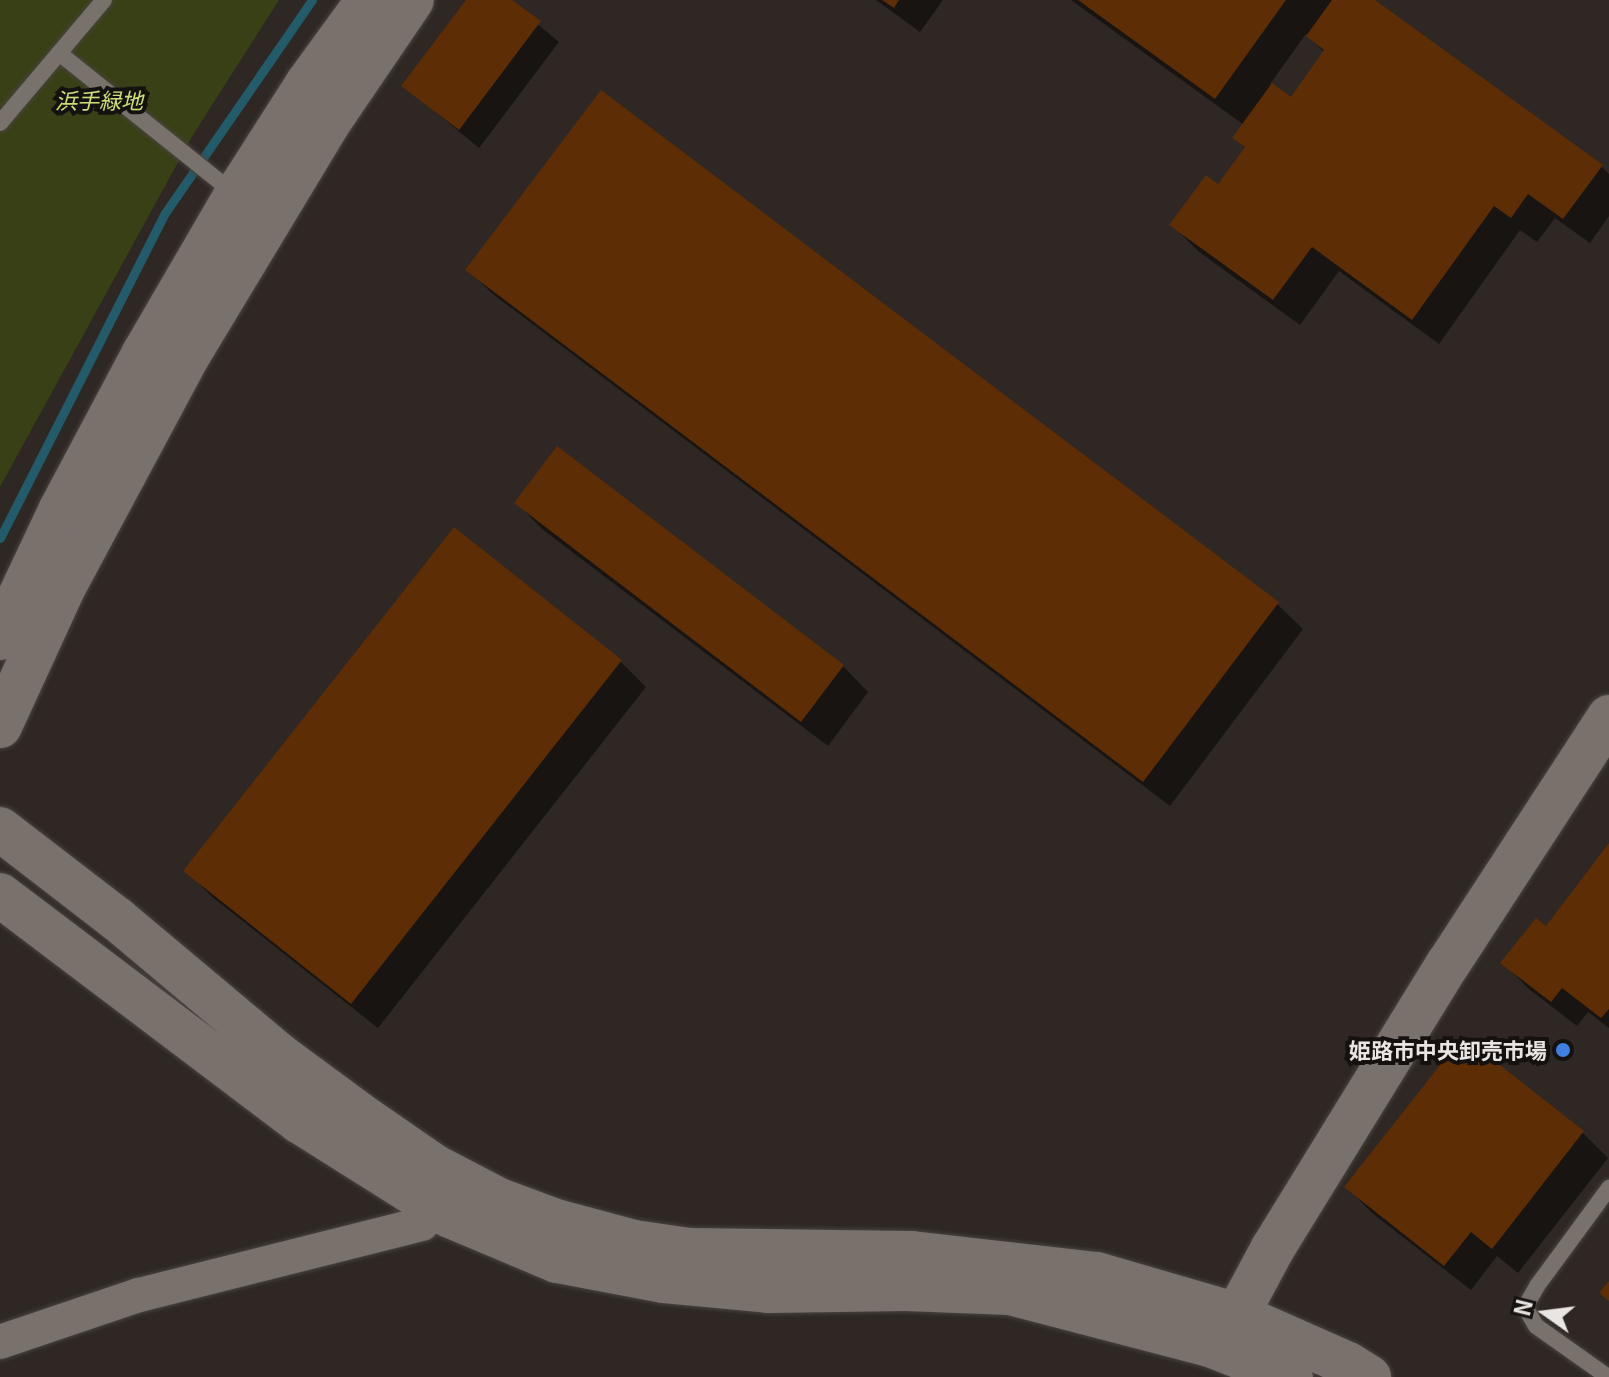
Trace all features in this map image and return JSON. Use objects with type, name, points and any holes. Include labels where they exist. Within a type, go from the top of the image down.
[{"type":"street","points":[[0,638],[75,483],[226,188],[368,0]]},
{"type":"street","points":[[0,726],[65,585],[189,354],[327,125],[412,0]]},
{"type":"street","points":[[1237,1315],[1273,1248],[1440,978],[1609,717]]},
{"type":"street","points":[[0,829],[117,919],[279,1055],[434,1166],[499,1200],[556,1221],[634,1242],[689,1250],[912,1253],[1097,1274],[1237,1315],[1348,1364],[1369,1377]]},
{"type":"street","points":[[0,895],[299,1121],[450,1216],[557,1261],[664,1281],[769,1291],[1010,1293],[1210,1345],[1291,1377]]},
{"type":"street","points":[[0,1342],[139,1295],[422,1224]]},
{"type":"lane","points":[[0,123],[104,0]]},
{"type":"lane","points":[[59,53],[226,188]]},
{"type":"lane","points":[[1608,1377],[1536,1326],[1525,1307],[1609,1188]]},
{"type":"green space","name":"浜手緑地","points":[[0,0],[279,0],[193,135],[0,487]]},
{"type":"building","points":[[466,0],[512,0],[541,21],[459,130],[401,86]]},
{"type":"building","points":[[882,0],[899,0],[894,8]]},
{"type":"building","points":[[1078,0],[1286,0],[1215,99]]},
{"type":"building","points":[[1332,0],[1375,0],[1603,165],[1563,219],[1528,194],[1511,218],[1494,206],[1412,320],[1312,247],[1273,300],[1169,225],[1206,175],[1218,184],[1245,147],[1232,138],[1272,83],[1291,97],[1324,50],[1306,36]]},
{"type":"building","points":[[601,90],[1279,602],[1143,782],[465,270]]},
{"type":"building","points":[[557,446],[844,665],[801,722],[514,503]]},
{"type":"building","points":[[454,527],[622,660],[351,1004],[183,871]]},
{"type":"building","points":[[1609,843],[1609,1009],[1601,1018],[1562,988],[1551,1002],[1500,963],[1536,918],[1546,926]]},
{"type":"building","points":[[1463,1036],[1584,1131],[1492,1249],[1471,1232],[1444,1266],[1344,1187]]},
{"type":"building","points":[[1609,1281],[1609,1301],[1599,1293]]},
{"type":"waterway","points":[[0,538],[165,213],[312,0]]},
{"type":"place","name":"姫路市中央卸売市場","points":[[1563,1050]]}]
